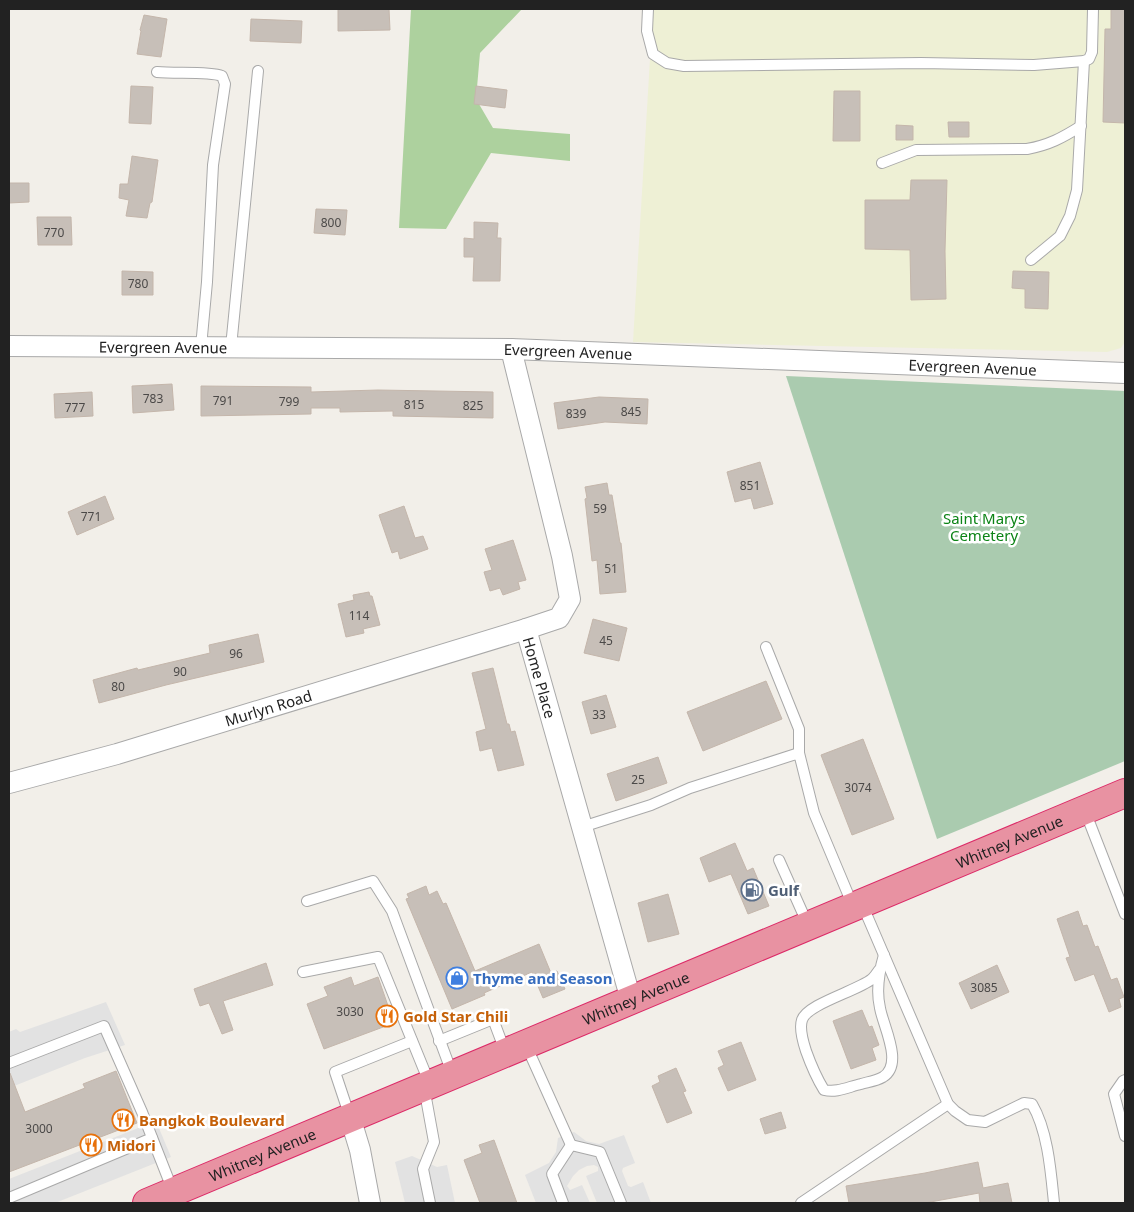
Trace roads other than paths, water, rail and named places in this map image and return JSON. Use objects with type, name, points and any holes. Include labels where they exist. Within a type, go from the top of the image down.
[{"type":"highway","name":"Whitney Avenue","points":[[147,1203],[1125,793]]},
{"type":"street","name":"Evergreen Avenue","points":[[9,346],[511,349],[1125,373]]},
{"type":"street","name":"Home Place","points":[[511,349],[562,556],[570,599],[559,618],[526,629],[631,1000]]},
{"type":"street","name":"Murlyn Road","points":[[9,782],[117,754],[526,629]]},
{"type":"street","points":[[350,1117],[360,1150],[370,1203]]},
{"type":"lane","points":[[648,9],[647,31],[653,54],[667,63],[684,66],[921,63],[1034,65],[1084,62],[1089,59],[1092,52],[1093,9]]},
{"type":"lane","points":[[1031,260],[1060,236],[1070,216],[1077,190],[1084,62]]},
{"type":"lane","points":[[231,347],[258,71]]},
{"type":"lane","points":[[157,72],[175,74],[215,73],[222,76],[225,84],[212,165],[207,282],[201,347]]},
{"type":"lane","points":[[882,163],[916,150],[1027,149],[1040,147],[1055,142],[1081,126]]},
{"type":"lane","points":[[766,647],[799,729],[799,753],[814,812],[884,955],[948,1104],[968,1120],[985,1122],[1024,1103],[1032,1104],[1038,1114],[1045,1142],[1054,1203]]},
{"type":"lane","points":[[582,827],[651,805],[706,783],[799,753]]},
{"type":"lane","points":[[1084,810],[1125,914]]},
{"type":"lane","points":[[779,860],[808,926]]},
{"type":"lane","points":[[307,901],[373,881],[392,911],[440,1041],[435,1081],[434,1142],[423,1169],[430,1203]]},
{"type":"lane","points":[[879,970],[872,979],[859,987],[814,1008],[801,1021],[802,1040],[817,1078],[824,1090],[832,1092],[873,1081],[884,1076],[889,1070],[892,1054],[880,1009],[878,991],[879,970],[884,955]]},
{"type":"lane","points":[[304,972],[378,957],[412,1041],[435,1081]]},
{"type":"lane","points":[[440,1041],[493,1019],[516,1048],[571,1145],[600,1152],[621,1203]]},
{"type":"lane","points":[[9,1062],[104,1026],[173,1192]]},
{"type":"lane","points":[[350,1117],[335,1072],[412,1041]]},
{"type":"lane","points":[[1125,1080],[1114,1094],[1125,1136]]},
{"type":"lane","points":[[802,1203],[948,1104]]},
{"type":"lane","points":[[9,1198],[152,1138]]},
{"type":"lane","points":[[563,1203],[552,1174],[571,1145]]},
{"type":"place","name":"Gulf","points":[[752,890]]},
{"type":"place","name":"Thyme and Season","points":[[457,978]]},
{"type":"place","name":"Gold Star Chili","points":[[387,1016]]},
{"type":"place","name":"Bangkok Boulevard","points":[[123,1120]]},
{"type":"place","name":"Midori","points":[[91,1145]]},
{"type":"park label","name":"Saint Marys Cemetery","points":[[984,526]]}]
